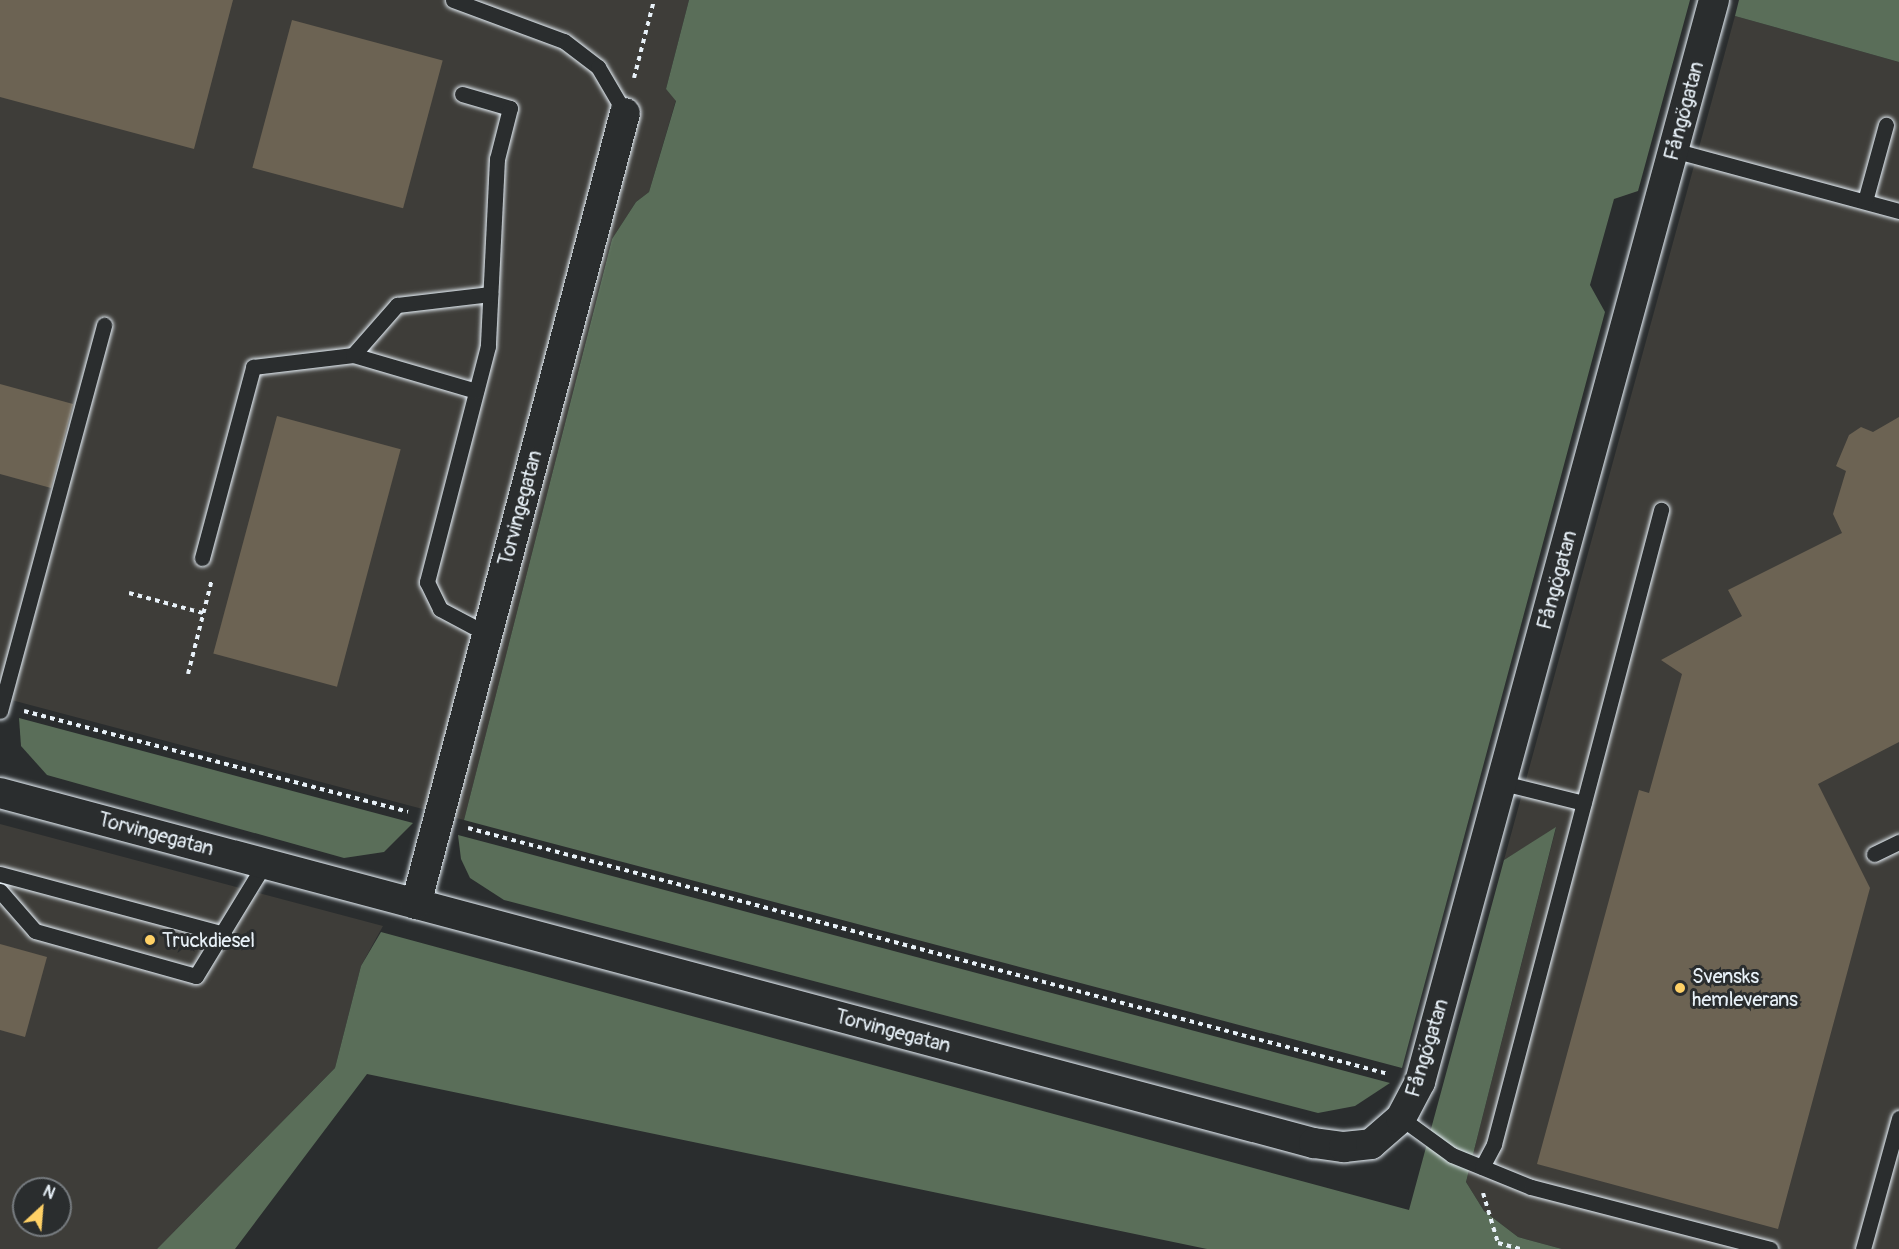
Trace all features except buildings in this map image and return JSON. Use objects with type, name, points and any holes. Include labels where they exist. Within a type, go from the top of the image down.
[{"type":"street","name":"Fångögatan","points":[[1371,1144],[1401,1118],[1420,1082],[1714,0]]},
{"type":"street","name":"Torvingegatan","points":[[416,904],[625,113]]},
{"type":"street","name":"Torvingegatan","points":[[0,792],[1314,1143],[1344,1147],[1371,1144]]},
{"type":"lane","points":[[453,0],[564,41],[598,67],[625,113]]},
{"type":"lane","points":[[462,94],[510,108],[497,159],[488,346],[427,582],[440,609],[487,634]]},
{"type":"lane","points":[[1865,201],[1886,125]]},
{"type":"lane","points":[[1673,150],[1899,211]]},
{"type":"lane","points":[[353,355],[397,305],[490,294]]},
{"type":"lane","points":[[1,708],[104,325]]},
{"type":"lane","points":[[202,558],[253,367],[353,355],[476,391]]},
{"type":"lane","points":[[1482,1167],[1494,1144],[1661,510]]},
{"type":"lane","points":[[1503,783],[1584,803]]},
{"type":"lane","points":[[1874,854],[1899,842]]},
{"type":"lane","points":[[0,891],[35,931],[196,976],[224,934],[265,863]]},
{"type":"lane","points":[[0,874],[224,934]]},
{"type":"lane","points":[[1401,1118],[1421,1136],[1482,1167],[1531,1186],[1770,1249]]},
{"type":"lane","points":[[1863,1249],[1899,1118]]},
{"type":"path","points":[[625,113],[654,0]]},
{"type":"path","points":[[188,674],[216,562],[202,558]]},
{"type":"path","points":[[129,593],[203,613]]},
{"type":"path","points":[[1,708],[438,820],[1420,1082]]},
{"type":"path","points":[[1482,1167],[1484,1205],[1498,1244],[1521,1249]]},
{"type":"shaded area","points":[[0,0],[689,0],[666,89],[676,100],[649,192],[636,202],[612,239],[464,820],[0,697]]},
{"type":"shaded area","points":[[1735,16],[1899,62],[1899,1249],[1562,1249],[1518,1237],[1484,1211],[1466,1182],[1556,828],[1504,860]]},
{"type":"shaded area","points":[[0,824],[383,926],[361,966],[335,1068],[157,1249],[0,1249]]},
{"type":"green space","points":[[689,0],[1690,0],[1638,191],[1614,199],[1590,285],[1605,312],[1402,1068],[464,820],[612,239],[636,202],[649,192],[676,101],[666,89]]},
{"type":"green space","points":[[1739,0],[1899,0],[1899,62],[1735,16]]},
{"type":"green space","points":[[19,718],[413,823],[384,852],[344,858],[47,775],[21,746]]},
{"type":"green space","points":[[1556,827],[1466,1182],[1484,1211],[1518,1237],[1562,1249],[1207,1249],[367,1074],[235,1249],[157,1249],[335,1068],[361,966],[381,932],[1409,1210],[1504,860]]},
{"type":"green space","points":[[458,835],[1390,1083],[1355,1106],[1318,1113],[504,900],[470,878],[461,859]]},
{"type":"place","name":"Truckdiesel","points":[[150,940]]},
{"type":"place","name":"Svensks hemleverans","points":[[1680,988]]}]
